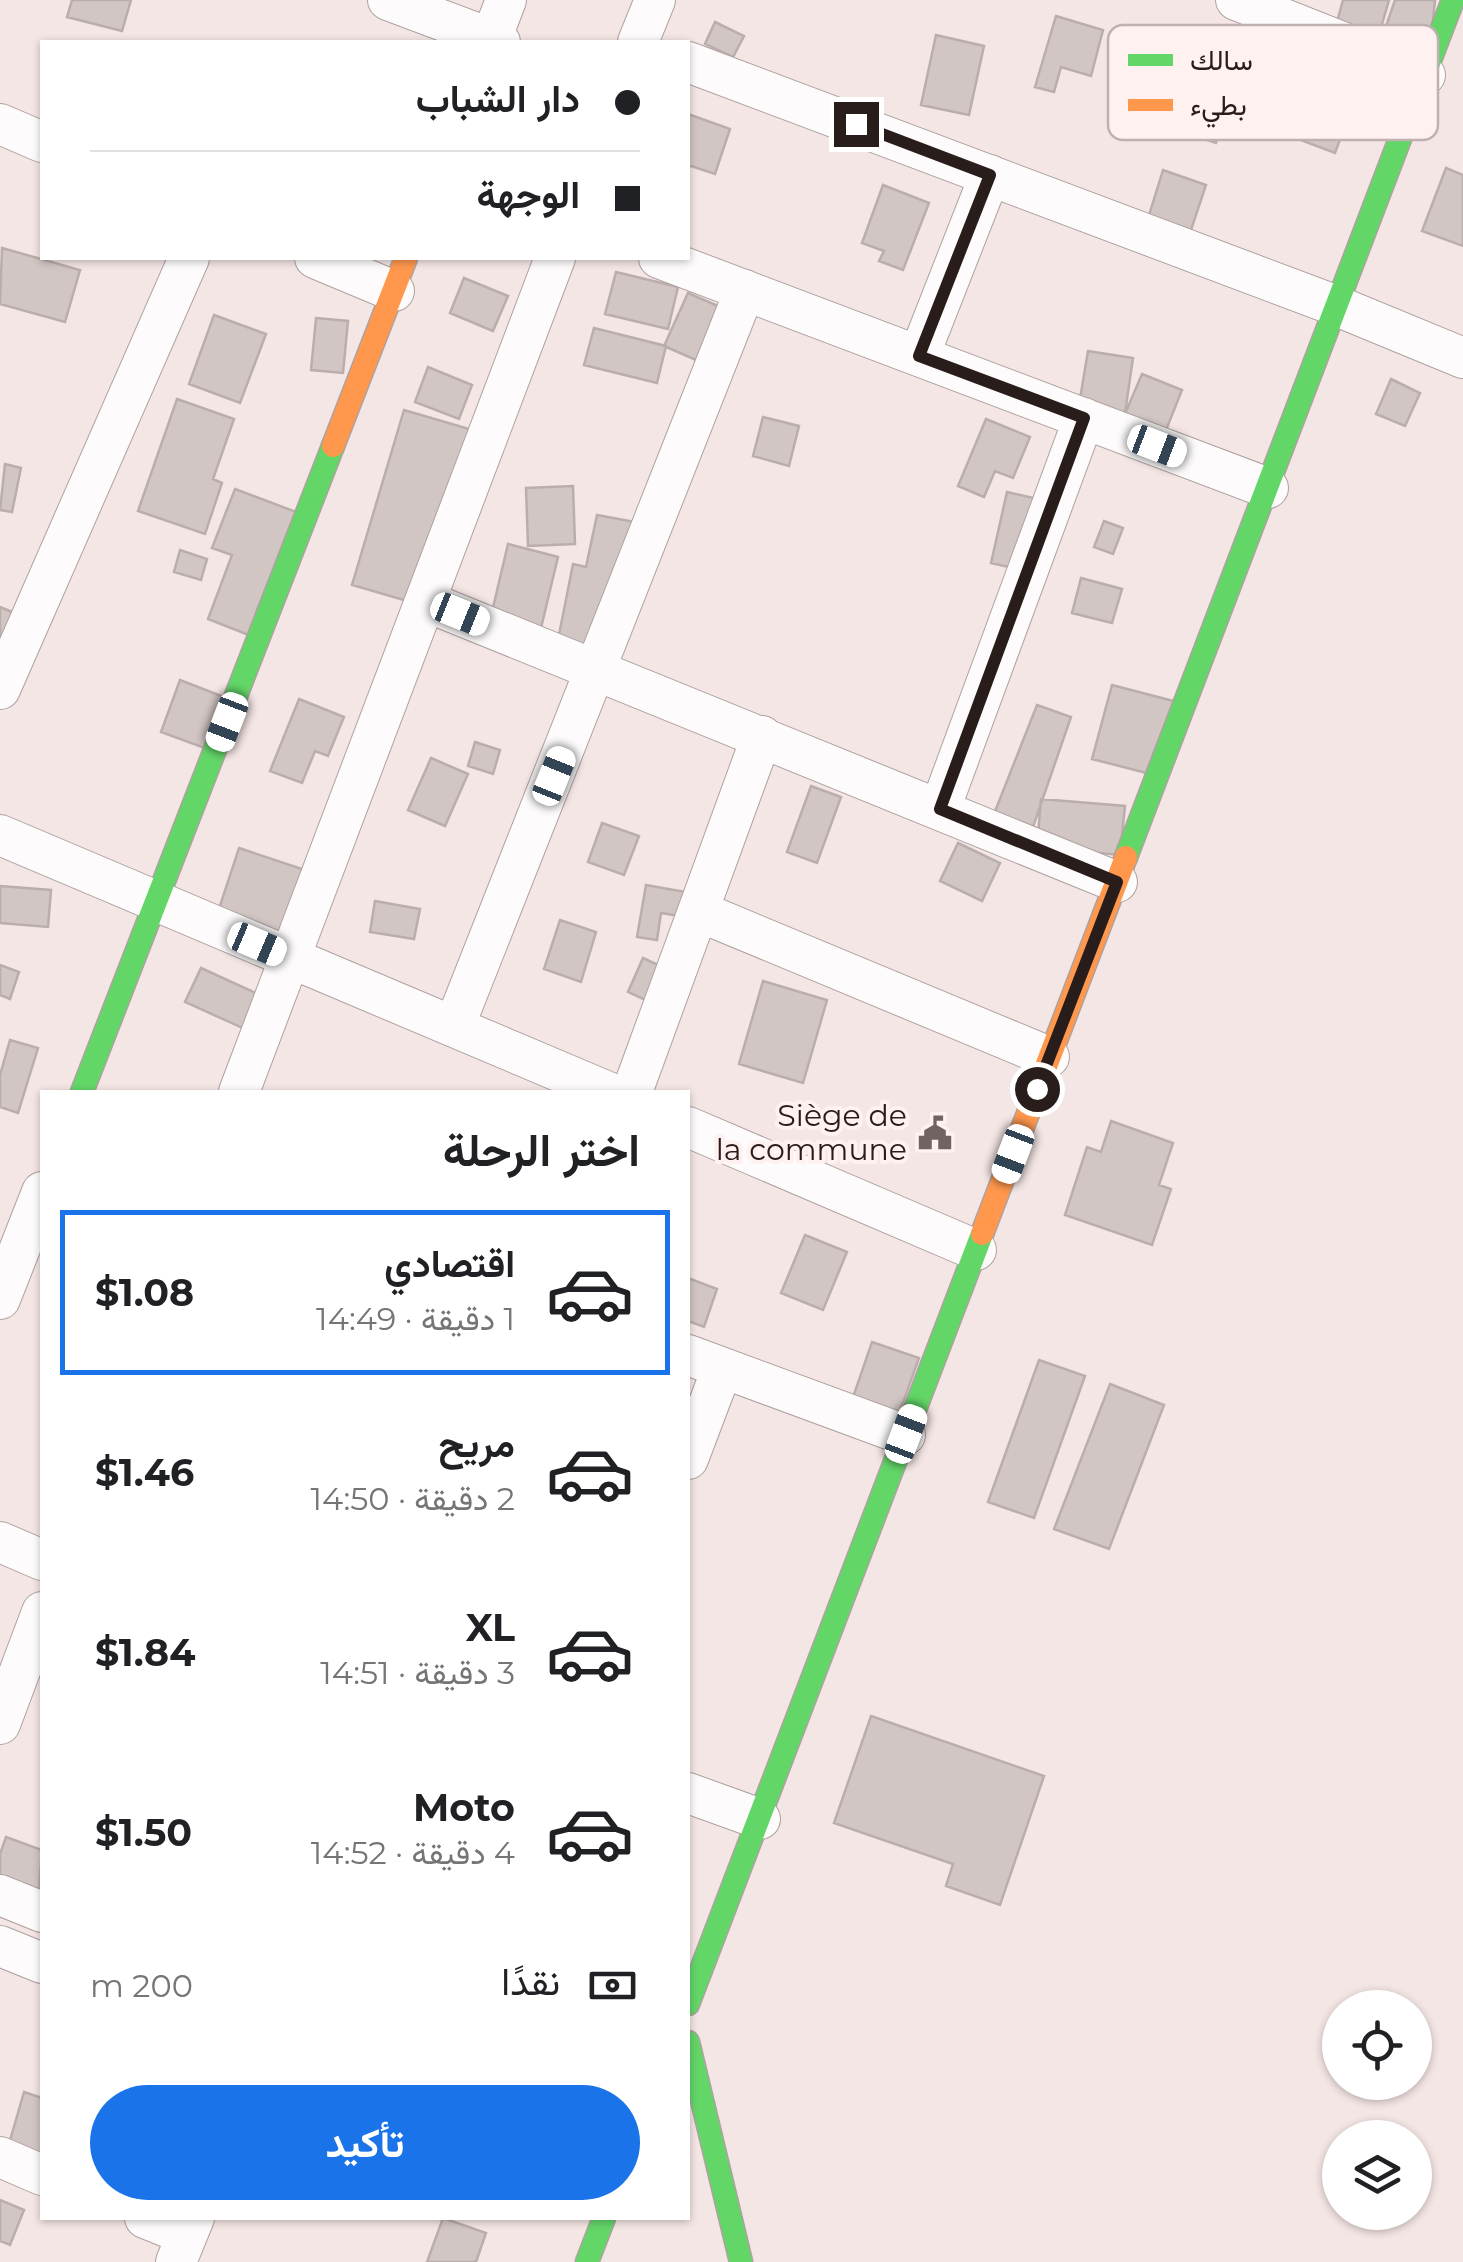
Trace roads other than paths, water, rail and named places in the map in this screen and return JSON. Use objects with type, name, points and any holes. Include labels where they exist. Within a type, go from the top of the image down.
[{"type":"street","points":[[388,0],[491,40]]},
{"type":"street","points":[[494,40],[506,0]]},
{"type":"street","points":[[639,40],[655,0]]},
{"type":"street","points":[[1236,0],[1299,25]]},
{"type":"street","points":[[1438,40],[1453,0]]},
{"type":"street","points":[[690,63],[1337,306],[1463,358]]},
{"type":"street","points":[[0,124],[40,141]]},
{"type":"street","points":[[691,1987],[760,1818],[1400,140]]},
{"type":"street","points":[[919,356],[990,175]]},
{"type":"street","points":[[0,689],[188,260]]},
{"type":"street","points":[[83,1090],[400,274],[326,260]]},
{"type":"street","points":[[240,1090],[555,260]]},
{"type":"street","points":[[664,260],[1268,488]]},
{"type":"street","points":[[454,1027],[745,290]]},
{"type":"street","points":[[940,809],[1084,418]]},
{"type":"street","points":[[425,600],[1117,882]]},
{"type":"street","points":[[633,1090],[762,736]]},
{"type":"street","points":[[0,835],[603,1090]]},
{"type":"street","points":[[698,910],[1050,1057]]},
{"type":"street","points":[[690,1127],[976,1250]]},
{"type":"street","points":[[0,1299],[40,1197]]},
{"type":"street","points":[[690,1448],[705,1362],[906,1434]]},
{"type":"street","points":[[0,1542],[40,1559]]},
{"type":"street","points":[[0,1724],[40,1617]]},
{"type":"street","points":[[690,1793],[760,1818]]},
{"type":"street","points":[[0,1895],[40,1911]]},
{"type":"street","points":[[0,1946],[40,1962]]},
{"type":"street","points":[[690,2050],[741,2262]]},
{"type":"street","points":[[0,2158],[40,2174]]},
{"type":"street","points":[[149,2220],[185,2238]]},
{"type":"street","points":[[587,2262],[603,2220]]},
{"type":"place","name":"Siège de la commune","points":[[935,1133]]}]
